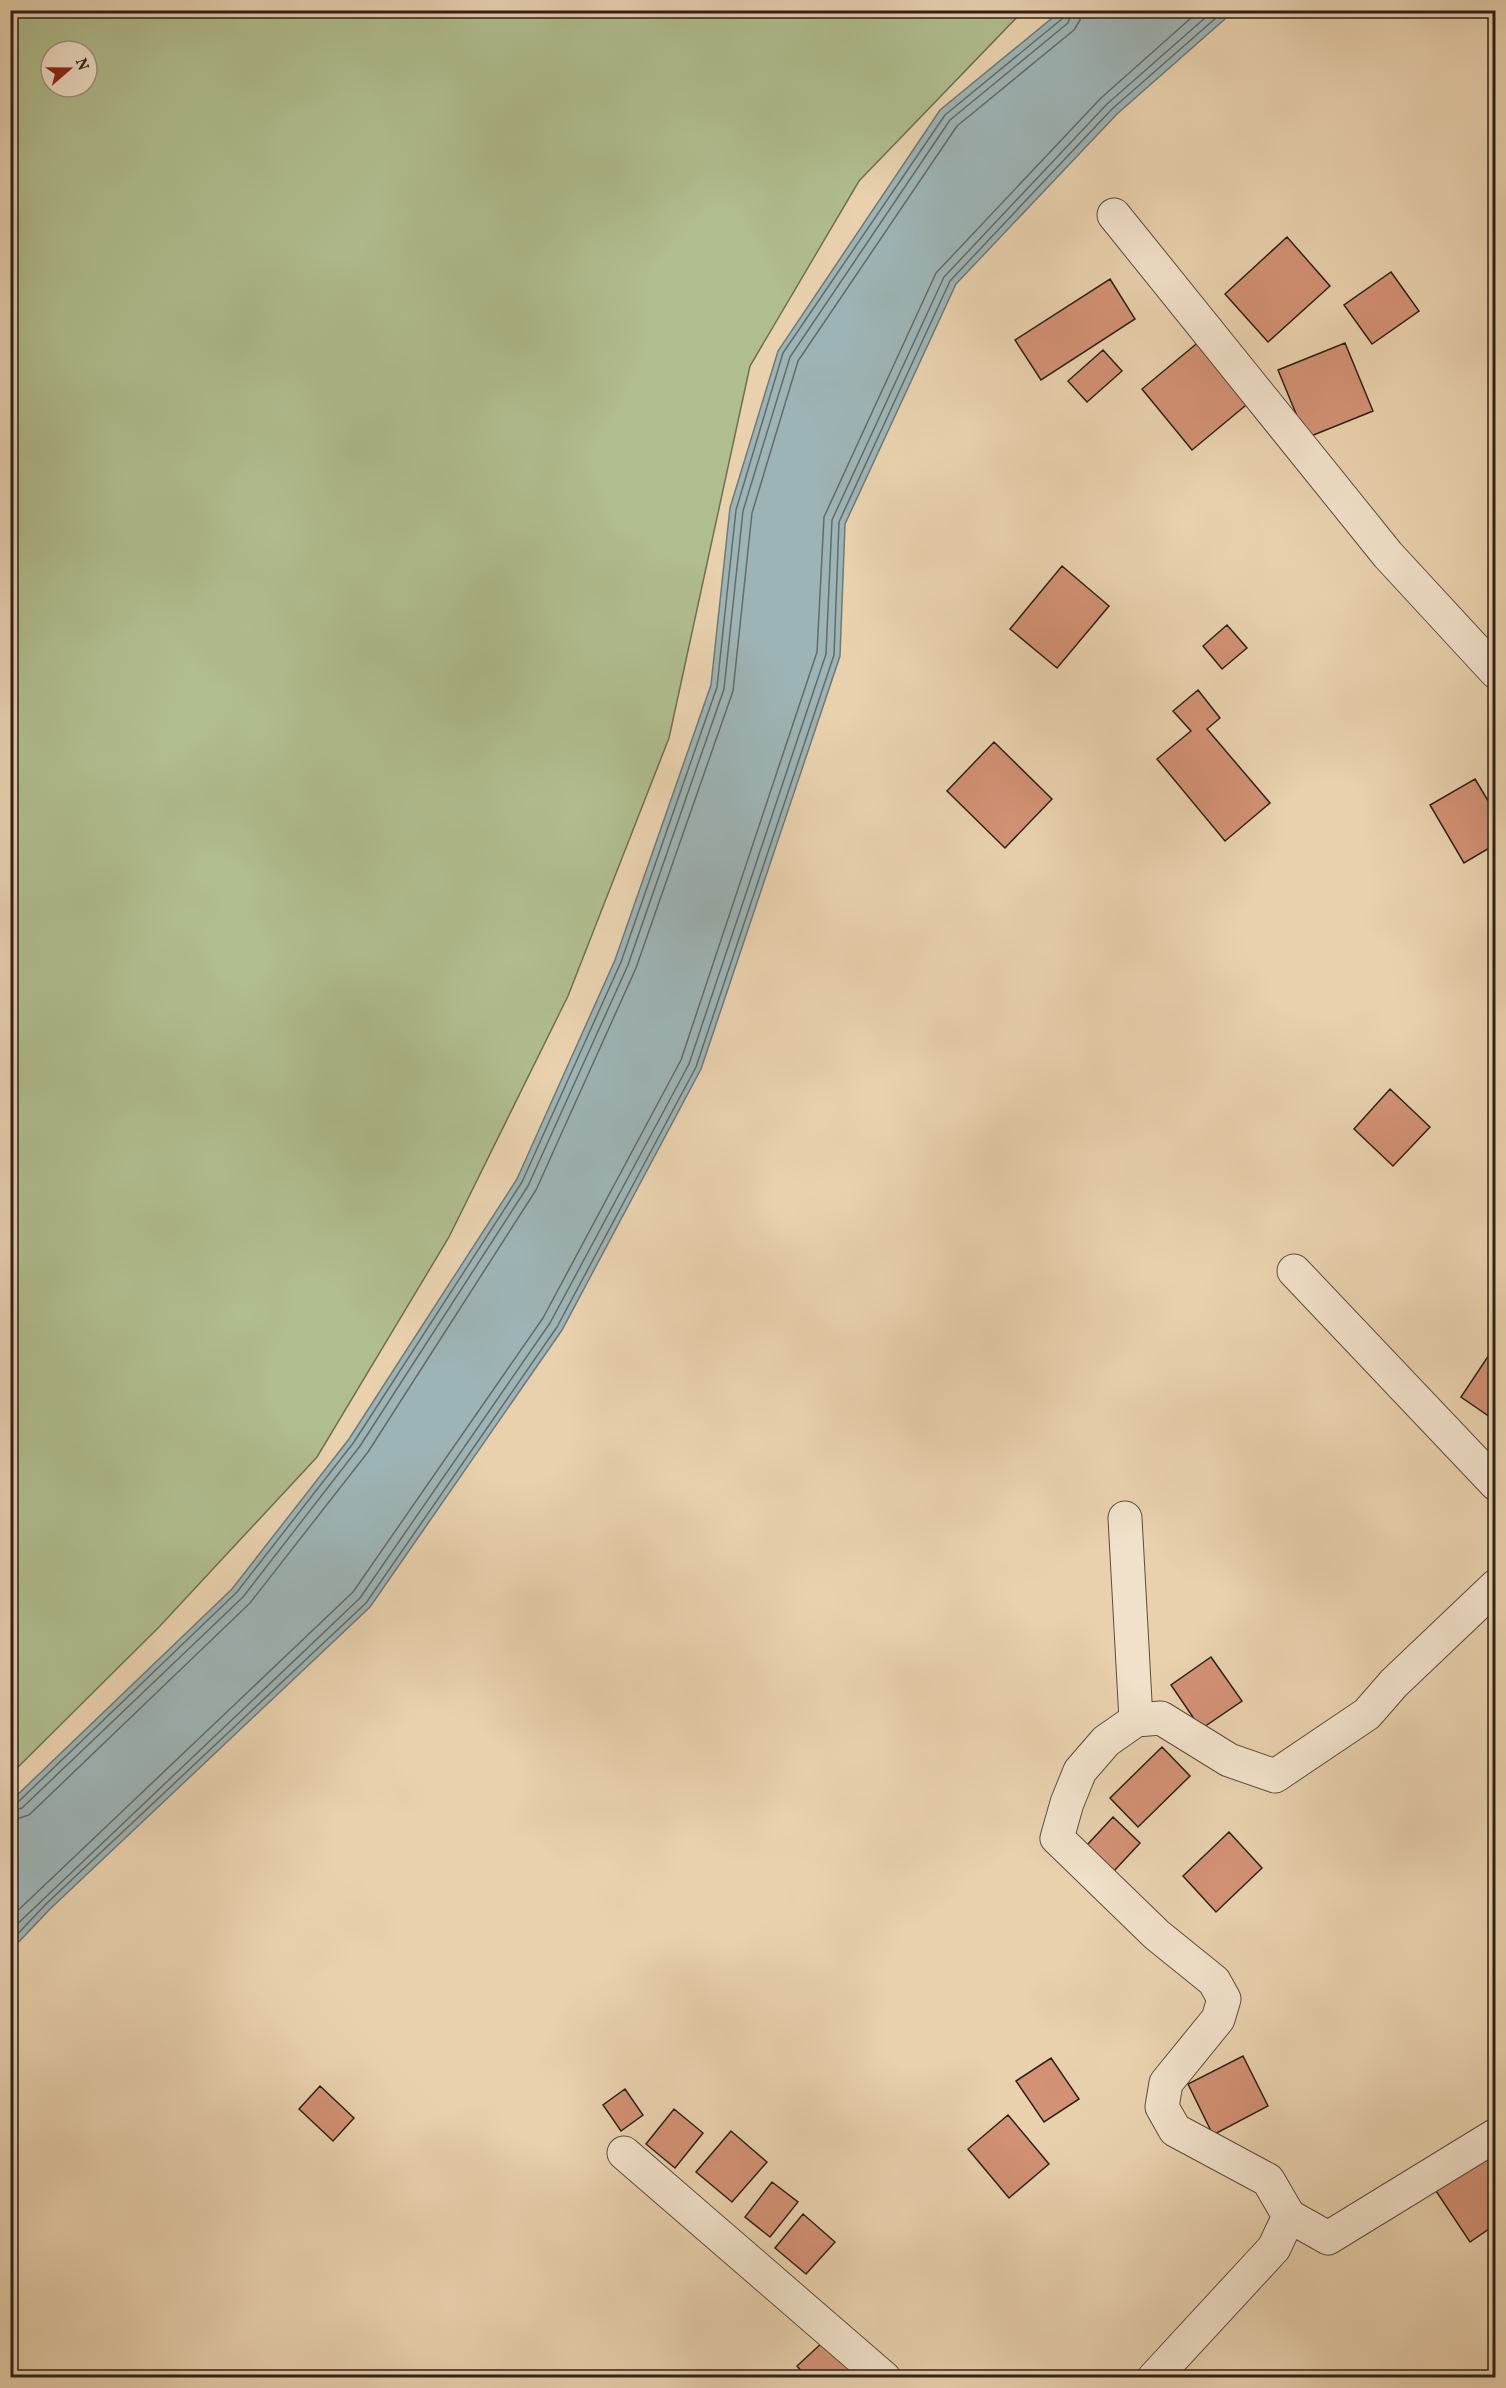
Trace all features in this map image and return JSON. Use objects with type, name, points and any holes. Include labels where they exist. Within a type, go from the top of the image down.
[{"type":"street","points":[[1114,215],[1388,555],[1496,672]]},
{"type":"street","points":[[1294,1271],[1496,1484]]},
{"type":"street","points":[[1125,1518],[1136,1720]]},
{"type":"street","points":[[1496,1586],[1394,1683],[1367,1714],[1275,1776],[1229,1760],[1161,1718],[1136,1720],[1106,1741],[1080,1771],[1067,1803],[1057,1838],[1157,1935],[1214,1981],[1224,1999],[1218,2019],[1166,2084],[1162,2107],[1175,2130],[1268,2180],[1289,2216],[1328,2238],[1496,2135]]},
{"type":"street","points":[[624,2153],[884,2378]]},
{"type":"street","points":[[1154,2378],[1274,2248],[1289,2216]]},
{"type":"green space","points":[[11,10],[1023,11],[859,181],[750,366],[669,738],[568,996],[449,1237],[317,1457],[159,1627],[11,1774]]},
{"type":"water","points":[[1062,10],[1234,11],[1117,114],[956,284],[845,524],[840,656],[701,1069],[562,1330],[370,1607],[50,1909],[11,1950],[11,1801],[232,1589],[349,1439],[517,1179],[615,960],[711,685],[730,508],[778,351],[940,110]]},
{"type":"building","points":[[1287,237],[1330,286],[1268,342],[1225,294]]},
{"type":"building","points":[[1391,272],[1419,311],[1372,344],[1344,305]]},
{"type":"building","points":[[1110,279],[1135,319],[1041,380],[1015,340]]},
{"type":"building","points":[[1201,340],[1251,401],[1192,450],[1142,389]]},
{"type":"building","points":[[1345,343],[1373,411],[1306,438],[1278,370]]},
{"type":"building","points":[[1103,350],[1122,371],[1087,402],[1068,381]]},
{"type":"building","points":[[1062,566],[1109,606],[1057,668],[1010,629]]},
{"type":"building","points":[[1227,625],[1247,648],[1222,669],[1203,646]]},
{"type":"building","points":[[1198,690],[1220,718],[1207,729],[1270,803],[1225,841],[1157,759],[1191,731],[1173,711]]},
{"type":"building","points":[[994,742],[1052,799],[1005,848],[947,791]]},
{"type":"building","points":[[1475,779],[1496,814],[1496,844],[1464,863],[1430,805]]},
{"type":"building","points":[[1390,1089],[1430,1127],[1393,1166],[1354,1129]]},
{"type":"building","points":[[1493,1349],[1496,1350],[1496,1421],[1461,1397]]},
{"type":"building","points":[[1211,1657],[1242,1701],[1201,1729],[1171,1685]]},
{"type":"building","points":[[1162,1747],[1190,1776],[1138,1827],[1110,1798]]},
{"type":"building","points":[[1113,1817],[1140,1843],[1114,1871],[1087,1845]]},
{"type":"building","points":[[1229,1832],[1262,1868],[1216,1912],[1183,1876]]},
{"type":"building","points":[[1243,2056],[1268,2106],[1213,2135],[1188,2084]]},
{"type":"building","points":[[1051,2058],[1079,2099],[1044,2122],[1016,2081]]},
{"type":"building","points":[[320,2086],[354,2118],[333,2141],[299,2109]]},
{"type":"building","points":[[625,2089],[643,2115],[621,2131],[603,2105]]},
{"type":"building","points":[[674,2109],[703,2133],[675,2168],[646,2144]]},
{"type":"building","points":[[1008,2115],[1049,2164],[1009,2198],[968,2149]]},
{"type":"building","points":[[731,2131],[767,2162],[732,2202],[696,2172]]},
{"type":"building","points":[[1490,2155],[1496,2164],[1496,2224],[1470,2242],[1436,2191]]},
{"type":"building","points":[[772,2182],[798,2202],[770,2237],[745,2217]]},
{"type":"building","points":[[803,2214],[835,2242],[806,2274],[775,2248]]},
{"type":"building","points":[[824,2341],[858,2378],[807,2378],[797,2366]]}]
